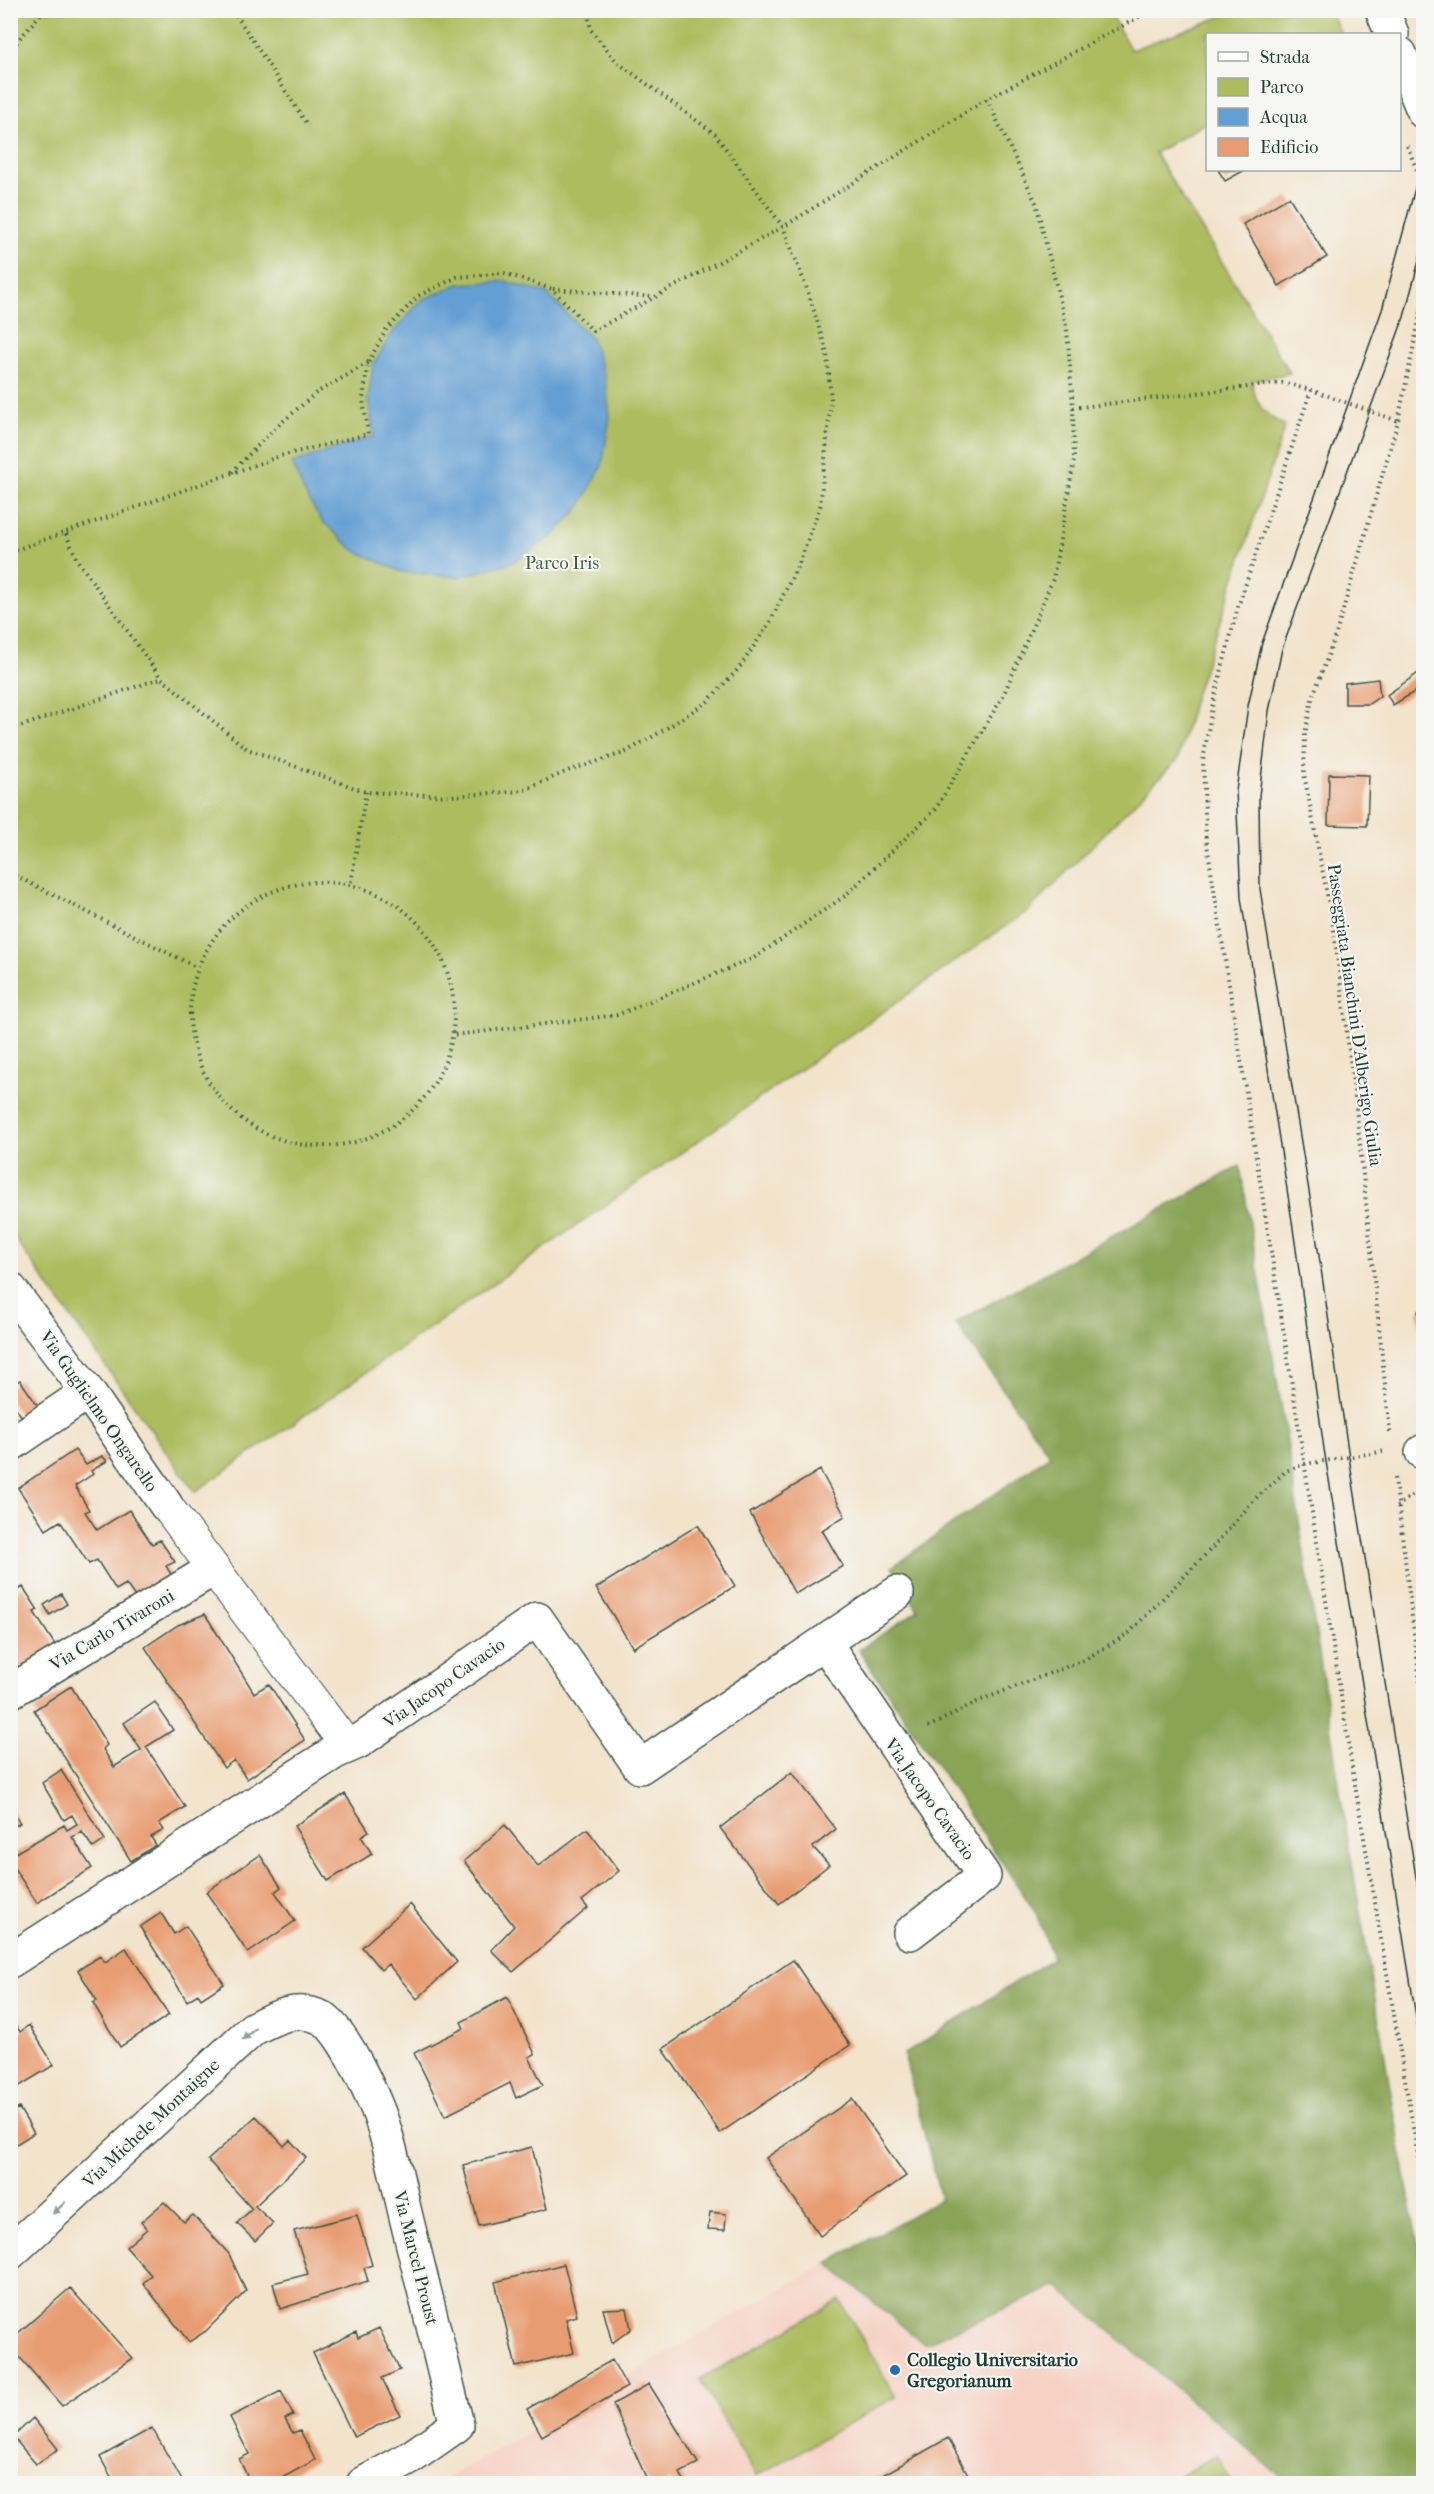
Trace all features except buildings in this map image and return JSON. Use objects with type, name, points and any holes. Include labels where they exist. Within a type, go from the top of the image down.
[{"type":"street","points":[[1382,10],[1392,33]]},
{"type":"street","points":[[1401,56],[1424,112]]},
{"type":"street","name":"Via Guglielmo Ongarello","points":[[10,1289],[88,1392],[166,1505]]},
{"type":"street","points":[[10,1445],[88,1392]]},
{"type":"street","points":[[166,1505],[347,1746]]},
{"type":"street","name":"Via Carlo Tivaroni","points":[[10,1692],[213,1569]]},
{"type":"street","name":"Via Jacopo Cavacio","points":[[10,1961],[347,1746],[358,1742],[537,1619],[640,1767],[897,1593]]},
{"type":"street","name":"Via Jacopo Cavacio","points":[[825,1643],[984,1876],[910,1933]]},
{"type":"street","name":"Via Michele Montaigne","points":[[10,2253],[254,2029],[272,2018],[287,2013],[302,2012]]},
{"type":"street","name":"Via Marcel Proust","points":[[302,2012],[323,2019],[337,2033],[360,2072],[384,2127],[457,2425],[410,2458],[363,2484]]},
{"type":"path","points":[[10,53],[44,10]]},
{"type":"path","points":[[233,10],[308,126]]},
{"type":"path","points":[[66,534],[77,560],[161,678],[247,749],[366,792],[450,796],[522,791],[570,770],[624,753],[708,701],[740,667],[770,622],[800,561],[820,506],[828,450],[831,400],[827,353],[783,227],[715,134],[617,62],[591,30],[587,10]]},
{"type":"path","points":[[552,289],[593,331],[783,227],[987,99],[1152,10]]},
{"type":"path","points":[[455,1035],[617,1015],[754,958],[845,896],[935,810],[1003,696],[1053,579],[1074,461],[1073,408],[1067,329],[1036,203],[987,99]]},
{"type":"path","points":[[1403,138],[1424,187]]},
{"type":"path","points":[[10,552],[66,534],[280,456],[368,434],[363,399],[368,363],[386,330],[418,296],[457,277],[504,273],[552,289],[653,297]]},
{"type":"path","name":"Passeggiata Bianchini D’Alberigo Giulia","points":[[1390,1438],[1356,1110],[1335,942],[1304,774],[1305,734],[1312,699],[1336,634],[1398,421],[1424,296]]},
{"type":"path","points":[[229,475],[273,430],[316,393],[368,363]]},
{"type":"path","points":[[1073,408],[1282,383],[1311,390],[1398,421]]},
{"type":"path","points":[[1311,390],[1238,607],[1212,707],[1203,761],[1206,838],[1354,1779],[1424,2192]]},
{"type":"path","points":[[10,730],[161,678]]},
{"type":"path","points":[[351,882],[366,792]]},
{"type":"path","points":[[10,873],[196,967]]},
{"type":"path","points":[[351,882],[411,913],[449,968],[455,1035],[441,1078],[413,1113],[376,1137],[333,1147],[288,1143],[247,1125],[215,1094],[195,1054],[188,1010],[196,967],[232,914],[287,884],[351,882]]},
{"type":"path","points":[[893,1745],[981,1700],[1084,1660],[1129,1633],[1214,1546],[1255,1499],[1286,1471],[1305,1464],[1412,1451]]},
{"type":"path","points":[[1394,1473],[1424,1715]]},
{"type":"shaded area","name":"Collegio Universitario Gregorianum","points":[[825,2264],[920,2339],[1055,2281],[1187,2400],[1286,2483],[436,2484]]},
{"type":"green space","name":"Parco Iris","points":[[915,10],[921,21],[940,11],[1108,10],[1131,50],[1236,11],[1330,10],[1341,33],[1206,33],[1206,123],[1155,153],[1290,373],[1251,381],[1258,403],[1266,413],[1285,426],[1193,702],[1178,759],[1029,910],[195,1492],[11,1233],[10,11]]},
{"type":"green space","points":[[1240,1166],[1285,1428],[1342,1805],[1423,2270],[1423,2483],[1288,2483],[1057,2286],[924,2344],[827,2263],[941,2199],[904,2054],[1053,1958],[1036,1913],[859,1650],[918,1610],[892,1567],[1050,1455],[955,1323]]},
{"type":"green space","points":[[840,2300],[896,2397],[756,2476],[700,2379]]},
{"type":"green space","points":[[1217,2455],[1232,2483],[1167,2483]]},
{"type":"water","points":[[505,281],[546,293],[591,338],[605,377],[610,417],[602,466],[580,507],[553,536],[513,562],[459,577],[402,572],[354,550],[321,520],[303,490],[292,463],[374,436],[368,400],[373,365],[393,332],[421,300],[459,284]]},
{"type":"tram line","points":[[1424,155],[1382,310],[1262,643],[1248,706],[1236,791],[1241,898],[1292,1221],[1324,1449],[1424,2066]]},
{"type":"tram line","points":[[1424,242],[1404,317],[1282,649],[1269,711],[1259,796],[1260,889],[1424,1927]]},
{"type":"place","name":"Collegio Universitario Gregorianum","points":[[895,2370]]}]
